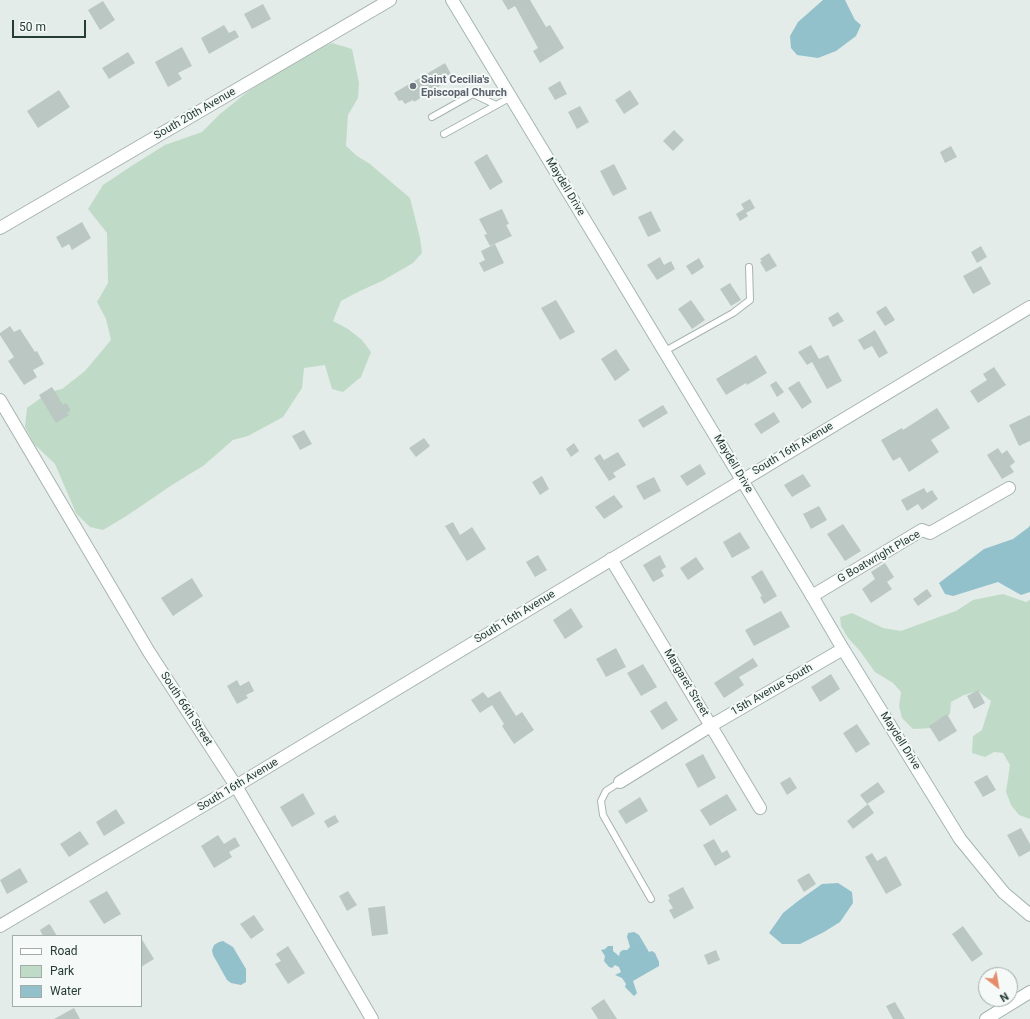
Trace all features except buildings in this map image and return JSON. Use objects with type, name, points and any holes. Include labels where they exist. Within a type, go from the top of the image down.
[{"type":"street","name":"South 20th Avenue","points":[[0,228],[390,0]]},
{"type":"street","name":"Maydell Drive","points":[[452,0],[665,351],[812,596],[842,649],[960,839],[1004,893],[1030,914]]},
{"type":"street","name":"South 16th Avenue","points":[[0,926],[236,786],[1030,307]]},
{"type":"street","name":"South 66th Street","points":[[0,400],[145,646],[236,786],[372,1019]]},
{"type":"street","name":"G Boatwright Place","points":[[812,596],[922,530],[930,533],[1009,488]]},
{"type":"street","name":"Margaret Street","points":[[611,559],[712,725],[760,808]]},
{"type":"street","name":"15th Avenue South","points":[[620,782],[712,725],[842,649]]},
{"type":"street","points":[[986,1019],[1030,992]]},
{"type":"lane","points":[[432,117],[473,94],[496,105]]},
{"type":"lane","points":[[444,134],[511,97]]},
{"type":"lane","points":[[665,351],[733,313],[750,300],[749,267]]},
{"type":"lane","points":[[620,782],[606,791],[601,801],[603,815],[651,900]]},
{"type":"green space","points":[[332,43],[352,49],[359,83],[358,98],[348,115],[346,146],[410,198],[420,238],[422,253],[413,263],[382,281],[341,301],[333,321],[348,329],[362,340],[371,352],[361,377],[343,392],[332,389],[325,365],[304,368],[302,388],[283,417],[248,436],[233,440],[203,466],[103,530],[90,527],[76,513],[55,464],[34,444],[25,427],[27,408],[49,392],[62,389],[85,371],[111,340],[106,319],[97,302],[108,283],[107,233],[88,209],[103,185],[165,145],[202,132],[220,114],[246,93],[305,54]]},
{"type":"green space","points":[[1003,594],[1026,602],[1030,600],[1030,819],[1019,815],[1011,805],[1006,792],[1010,765],[1003,753],[994,752],[985,757],[972,753],[973,736],[982,730],[991,701],[978,691],[964,695],[951,702],[950,714],[933,728],[913,729],[902,718],[899,706],[901,692],[893,683],[875,672],[860,651],[848,638],[841,626],[840,617],[852,613],[883,628],[901,631],[956,611],[973,600]]},
{"type":"water","points":[[823,0],[845,0],[855,20],[861,25],[856,36],[836,51],[818,58],[797,55],[791,48],[790,36],[798,22]]},
{"type":"water","points":[[1030,525],[1030,592],[1021,595],[998,582],[953,596],[945,594],[939,583],[984,549],[1013,539]]},
{"type":"water","points":[[838,883],[852,892],[853,903],[840,922],[800,944],[782,944],[769,933],[783,913],[798,901],[822,884]]},
{"type":"water","points":[[634,932],[639,935],[649,952],[652,951],[655,953],[659,966],[633,981],[637,993],[634,996],[625,987],[626,984],[622,978],[615,975],[621,972],[619,967],[615,965],[612,968],[609,967],[604,961],[605,956],[601,950],[608,946],[613,946],[613,951],[619,956],[620,952],[627,950],[630,947],[627,937],[628,933]]},
{"type":"water","points":[[223,941],[233,947],[246,969],[246,982],[241,985],[231,983],[227,980],[213,955],[212,950],[214,945]]},
{"type":"place","name":"Saint Cecilia's Episcopal Church","points":[[413,86]]}]
